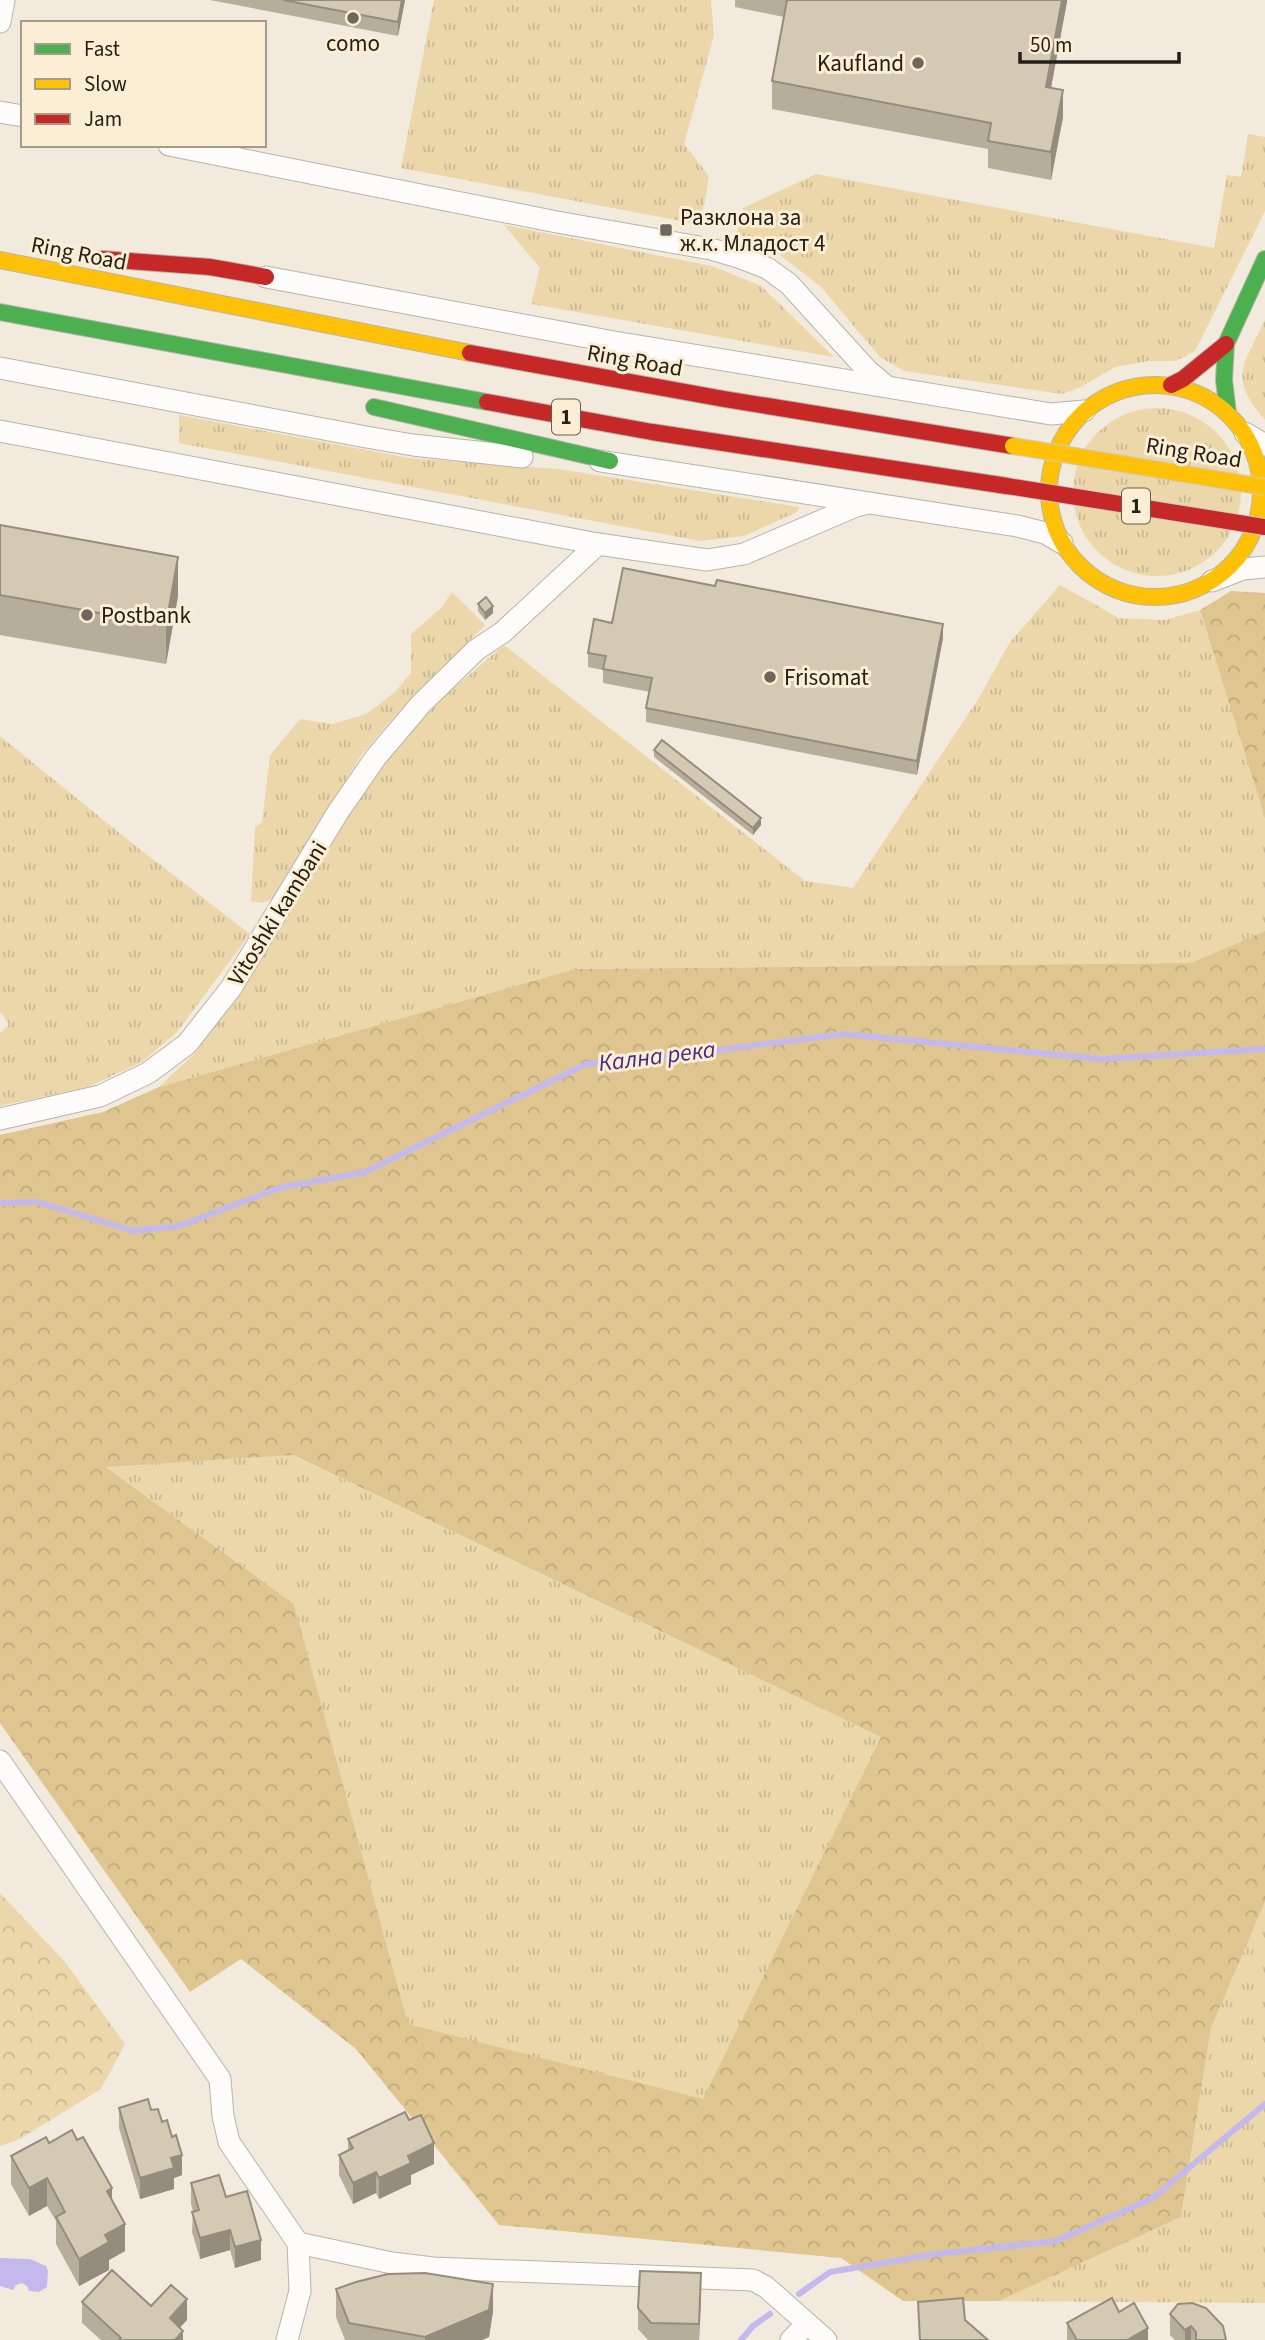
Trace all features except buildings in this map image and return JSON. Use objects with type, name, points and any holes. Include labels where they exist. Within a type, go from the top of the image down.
[{"type":"main road","points":[[0,252],[66,257]]},
{"type":"main road","points":[[92,259],[210,267],[267,278]]},
{"type":"main road","points":[[1228,413],[1224,380],[1226,344],[1265,259]]},
{"type":"main road","name":"Ring Road","points":[[0,260],[467,352],[724,399],[1265,486]]},
{"type":"main road","name":"1","points":[[0,312],[652,432],[1265,527]]},
{"type":"main road","points":[[127,335],[272,378]]},
{"type":"main road","points":[[1171,385],[1183,379],[1226,344]]},
{"type":"main road","points":[[1171,385],[1192,390],[1211,400],[1228,413],[1245,433],[1256,455],[1261,478],[1261,502],[1256,525],[1246,547],[1231,566],[1212,581],[1195,590],[1176,595],[1138,596],[1101,583],[1077,563],[1062,543],[1050,509],[1050,473],[1062,440],[1084,411],[1107,396],[1133,386],[1171,385]]},
{"type":"main road","points":[[352,402],[610,461]]},
{"type":"street","points":[[0,22],[4,0]]},
{"type":"street","points":[[0,112],[21,116]]},
{"type":"street","points":[[179,147],[557,222],[711,249],[738,257],[767,268],[789,284],[868,371],[887,386]]},
{"type":"street","points":[[267,278],[614,342],[1051,414],[1084,411]]},
{"type":"street","points":[[0,368],[413,445],[515,456],[610,461],[1017,526],[1045,533],[1062,543]]},
{"type":"street","points":[[0,431],[598,544],[707,560],[744,554],[856,506],[874,503]]},
{"type":"street","points":[[1245,433],[1265,445]]},
{"type":"street","points":[[0,1119],[100,1096],[148,1073],[187,1044],[231,988],[338,812],[376,757],[421,704],[476,650],[503,632],[598,544]]},
{"type":"street","points":[[1212,581],[1243,569],[1265,567]]},
{"type":"street","points":[[0,1761],[220,2080],[223,2116],[229,2142],[298,2243],[300,2291],[287,2340]]},
{"type":"street","points":[[298,2243],[392,2263],[433,2268],[753,2280],[766,2287],[826,2340]]},
{"type":"street","points":[[791,2340],[807,2324]]},
{"type":"green space","points":[[434,0],[711,0],[714,35],[684,144],[709,176],[705,202],[697,224],[401,168]]},
{"type":"green space","points":[[1248,134],[1265,137],[1265,211],[1195,351],[1175,361],[1148,361],[1115,367],[1081,387],[1062,394],[904,371],[880,357],[821,287],[774,250],[737,234],[743,208],[816,174],[1214,248],[1227,175],[1241,177]]},
{"type":"green space","points":[[504,225],[712,266],[761,286],[834,357],[531,304],[540,268]]},
{"type":"green space","points":[[1265,320],[1265,420],[1246,392],[1243,371]]},
{"type":"green space","points":[[1157,408],[1189,414],[1216,433],[1235,460],[1241,492],[1235,524],[1216,551],[1189,570],[1157,576],[1125,570],[1098,551],[1079,524],[1073,492],[1079,460],[1098,433],[1125,414]]},
{"type":"green space","points":[[179,415],[409,458],[558,469],[799,507],[797,512],[744,536],[700,541],[179,443]]},
{"type":"green space","points":[[1060,585],[1119,618],[1165,620],[1200,610],[1265,818],[1265,931],[1191,963],[575,969],[159,1087],[195,1053],[235,995],[379,764],[428,710],[504,645],[805,881],[853,888],[979,698],[1010,642]]},
{"type":"green space","points":[[1231,591],[1265,593],[1265,818],[1200,610]]},
{"type":"green space","points":[[452,592],[485,625],[401,709],[362,754],[274,898],[262,903],[251,901],[255,827],[262,822],[270,755],[300,719],[332,724],[366,714],[395,692],[411,673],[411,634],[441,608]]},
{"type":"green space","points":[[0,736],[250,934],[177,1032],[142,1062],[88,1087],[0,1106],[0,1033],[9,1024],[0,1012]]},
{"type":"green space","points":[[1265,931],[1265,1902],[1211,2028],[1181,2217],[999,2301],[903,2301],[841,2258],[499,2225],[356,2049],[241,1959],[190,1992],[0,1723],[0,1135],[103,1112],[159,1087],[575,969],[1191,963]],"holes":[[[293,1455],[881,1737],[703,2099],[408,2024],[294,1604],[106,1467]]]},
{"type":"green space","points":[[292,1455],[881,1737],[703,2100],[408,2025],[294,1604],[105,1466]]},
{"type":"green space","points":[[0,1893],[65,1962],[125,2044],[101,2089],[20,2139],[0,2146]]},
{"type":"green space","points":[[1265,1902],[1265,2303],[999,2301],[1181,2217],[1211,2028]]},
{"type":"shaded area","points":[[0,2258],[30,2259],[46,2266],[47,2287],[39,2292],[29,2291],[22,2283],[16,2285],[13,2290],[0,2286]]},
{"type":"waterway","name":"Кална река","points":[[0,1203],[38,1202],[133,1231],[179,1226],[279,1188],[365,1172],[586,1064],[844,1034],[1101,1059],[1265,1049]]},
{"type":"waterway","points":[[799,2294],[830,2272],[936,2254],[1056,2241],[1153,2198],[1265,2104]]},
{"type":"waterway","points":[[741,2340],[753,2326],[770,2314]]},
{"type":"traffic: fast","points":[[1228,413],[1224,380],[1226,344],[1265,259]]},
{"type":"traffic: fast","points":[[0,312],[487,402]]},
{"type":"traffic: fast","points":[[374,407],[610,461]]},
{"type":"traffic: slow","points":[[0,260],[470,353]]},
{"type":"traffic: slow","points":[[1155,385],[1196,393],[1230,416],[1253,450],[1261,491],[1253,532],[1230,566],[1196,589],[1155,597],[1114,589],[1080,566],[1057,532],[1049,491],[1057,450],[1080,416],[1114,393],[1155,385]]},
{"type":"traffic: slow","points":[[1013,446],[1265,487]]},
{"type":"traffic: jam","points":[[102,259],[210,267],[266,277]]},
{"type":"traffic: jam","points":[[1171,385],[1183,379],[1226,344]]},
{"type":"traffic: jam","points":[[470,353],[724,399],[1013,446]]},
{"type":"traffic: jam","points":[[487,402],[652,432],[1007,486]]},
{"type":"traffic: jam","points":[[1007,486],[1265,527]]},
{"type":"place","name":"como","points":[[353,18]]},
{"type":"place","name":"Kaufland","points":[[918,63]]},
{"type":"place","name":"Разклона за ж.к. Младост 4","points":[[666,230]]},
{"type":"place","name":"Postbank","points":[[87,615]]},
{"type":"place","name":"Frisomat","points":[[770,677]]}]
